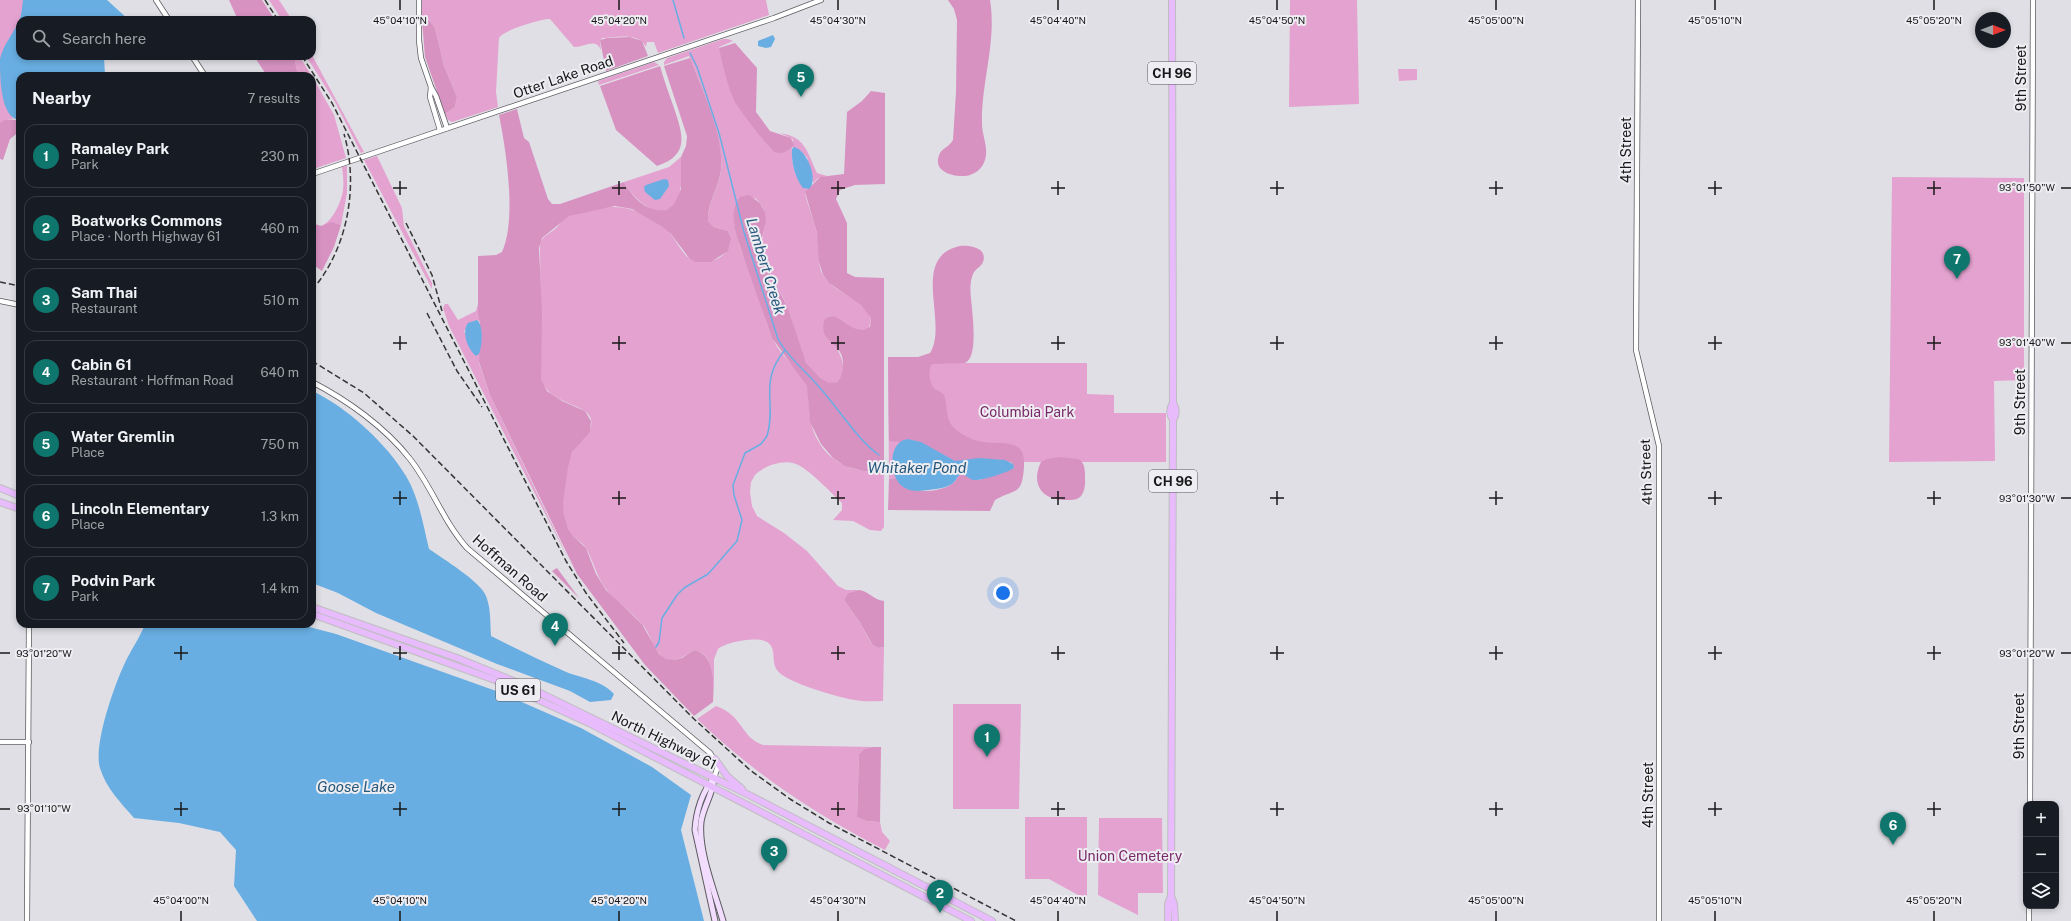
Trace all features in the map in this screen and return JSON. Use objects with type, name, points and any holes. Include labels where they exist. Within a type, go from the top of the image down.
[{"type":"main road","name":"CH 96","points":[[1168,921],[1168,904],[1171,896],[1173,420],[1176,416],[1176,407],[1173,403],[1172,0]]},
{"type":"main road","points":[[0,488],[16,494]]},
{"type":"main road","points":[[0,502],[16,508]]},
{"type":"main road","name":"North Highway 61","points":[[316,608],[457,658],[526,686],[749,795],[992,921]]},
{"type":"main road","name":"US 61","points":[[316,615],[449,663],[518,690],[589,723],[970,921]]},
{"type":"main road","points":[[715,759],[727,776],[749,795]]},
{"type":"main road","points":[[714,778],[702,814],[701,832],[723,921]]},
{"type":"main road","points":[[711,786],[698,811],[695,830],[714,921]]},
{"type":"main road","name":"CH 96","points":[[1171,896],[1174,904],[1175,921]]},
{"type":"street","points":[[156,0],[166,16]]},
{"type":"street","points":[[419,0],[420,48],[431,87],[436,96],[447,128]]},
{"type":"street","name":"Otter Lake Road","points":[[316,173],[774,18],[821,0]]},
{"type":"street","name":"4th Street","points":[[1638,0],[1636,350],[1659,446],[1659,921]]},
{"type":"street","name":"9th Street","points":[[2030,801],[2033,0]]},
{"type":"street","points":[[195,60],[202,72]]},
{"type":"street","points":[[431,87],[430,97],[440,130]]},
{"type":"street","points":[[0,301],[16,304]]},
{"type":"street","name":"Hoffman Road","points":[[316,385],[361,413],[400,448],[419,472],[448,523],[467,548],[621,676],[715,759]]},
{"type":"street","points":[[27,921],[29,628]]},
{"type":"street","points":[[0,742],[29,742]]},
{"type":"street","points":[[714,778],[718,770],[715,759]]},
{"type":"street","points":[[2029,909],[2029,921]]},
{"type":"green space","points":[[0,0],[51,0],[26,16],[16,16],[16,60],[20,60],[20,72],[16,72],[16,97],[12,118],[15,119],[7,120],[0,140]]},
{"type":"green space","points":[[269,0],[279,0],[289,16],[279,16]]},
{"type":"green space","points":[[422,0],[766,0],[769,15],[658,53],[654,42],[647,42],[646,47],[643,42],[638,39],[627,36],[602,38],[600,41],[601,50],[596,44],[574,47],[550,19],[523,26],[507,32],[499,38],[496,92],[498,107],[452,122],[448,120],[445,114],[455,107],[457,97],[444,66],[435,28],[430,21],[422,20]]},
{"type":"green space","points":[[1290,0],[1357,0],[1359,104],[1289,107]]},
{"type":"green space","points":[[723,39],[733,41],[719,47],[736,103],[771,149],[786,152],[792,148],[792,159],[795,172],[800,182],[808,189],[805,194],[817,234],[819,264],[823,275],[836,288],[862,306],[871,318],[869,328],[859,330],[854,329],[831,316],[826,318],[843,362],[843,371],[838,381],[833,383],[828,383],[814,374],[805,361],[786,304],[766,267],[762,254],[762,239],[765,217],[761,204],[755,198],[735,206],[734,217],[740,248],[756,287],[764,316],[779,350],[805,381],[808,388],[810,420],[820,444],[834,459],[847,466],[862,471],[884,473],[884,527],[881,531],[870,530],[853,521],[833,520],[842,510],[842,503],[807,470],[801,466],[791,463],[785,462],[768,466],[755,475],[751,482],[750,492],[752,506],[757,516],[784,533],[807,551],[838,586],[846,590],[859,590],[848,593],[844,600],[859,621],[871,643],[878,648],[884,647],[883,701],[848,699],[813,689],[782,675],[775,667],[772,648],[763,640],[735,642],[722,646],[718,649],[714,659],[714,691],[711,666],[705,656],[700,652],[694,650],[681,658],[673,660],[666,659],[658,653],[643,625],[614,599],[606,589],[586,548],[571,533],[567,527],[565,519],[563,508],[564,479],[572,452],[588,433],[591,425],[591,419],[582,409],[559,399],[552,394],[546,388],[541,379],[540,243],[544,237],[570,215],[600,208],[619,207],[637,212],[654,221],[668,231],[682,251],[689,258],[696,261],[712,261],[725,253],[729,247],[730,239],[728,231],[714,227],[708,221],[709,208],[721,171],[719,144],[711,113],[689,56],[664,65],[667,58]]},
{"type":"green space","points":[[295,60],[302,60],[309,72],[297,72]]},
{"type":"green space","points":[[309,60],[315,60],[364,152],[361,153],[335,102]]},
{"type":"green space","points":[[654,62],[659,65],[599,85],[598,81]]},
{"type":"green space","points":[[1398,69],[1417,69],[1417,80],[1399,81]]},
{"type":"green space","points":[[316,83],[334,115],[346,158],[316,168]]},
{"type":"green space","points":[[780,133],[789,135],[800,142],[808,152],[817,173],[827,176],[818,178],[813,183],[807,157],[792,147],[793,139]]},
{"type":"green space","points":[[377,156],[402,208],[404,226],[432,283],[432,289],[364,160]]},
{"type":"green space","points":[[681,157],[682,179],[680,190],[677,200],[671,208],[664,211],[656,211],[649,208],[634,196],[624,182],[669,167]]},
{"type":"green space","points":[[347,166],[347,193],[341,225],[333,223],[320,226],[329,221],[336,211],[343,187],[342,167]]},
{"type":"green space","points":[[1892,177],[2024,178],[2024,380],[1994,381],[1995,461],[1889,462]]},
{"type":"green space","points":[[445,304],[448,304],[458,320],[476,311],[478,304],[480,322],[479,320],[464,331],[474,354],[480,352],[479,363],[490,395],[569,560],[449,326],[443,308]]},
{"type":"green space","name":"Columbia Park","points":[[888,363],[1087,363],[1087,394],[1114,395],[1114,413],[1166,413],[1166,462],[893,462],[896,478],[889,479]]},
{"type":"green space","points":[[953,704],[1021,704],[1019,809],[953,809]]},
{"type":"green space","points":[[716,706],[732,715],[750,737],[763,745],[873,747],[864,749],[859,754],[857,817],[866,821],[880,822],[882,832],[890,841],[885,850],[809,807],[786,792],[741,758],[697,719]]},
{"type":"green space","name":"Union Cemetery","points":[[1025,817],[1087,817],[1087,900],[1049,879],[1025,879]]},
{"type":"green space","name":"Union Cemetery","points":[[1099,818],[1162,818],[1163,893],[1138,893],[1138,915],[1098,895]]},
{"type":"shaded area","points":[[229,0],[262,0],[272,16],[236,16]]},
{"type":"shaded area","points":[[948,0],[990,0],[992,16],[992,31],[982,108],[982,128],[986,146],[986,156],[980,169],[975,173],[965,176],[944,172],[938,164],[940,153],[953,140],[956,92],[957,20],[954,9]]},
{"type":"shaded area","points":[[422,20],[430,21],[435,28],[444,66],[457,97],[455,107],[445,114],[425,57]]},
{"type":"shaded area","points":[[630,37],[642,41],[648,56],[606,71],[600,40],[607,38]]},
{"type":"shaded area","points":[[735,43],[757,68],[756,112],[770,131],[791,138],[794,145],[786,152],[778,153],[772,150],[742,112],[732,96],[719,48]]},
{"type":"shaded area","points":[[690,58],[712,113],[720,143],[720,177],[709,208],[708,221],[714,227],[728,231],[731,239],[728,251],[711,262],[695,262],[689,258],[671,234],[661,226],[632,209],[615,206],[569,216],[542,238],[539,248],[542,312],[541,379],[547,391],[562,401],[585,411],[591,421],[590,432],[572,452],[568,467],[563,502],[564,515],[568,529],[586,548],[596,574],[606,590],[642,624],[659,654],[666,659],[674,660],[682,658],[694,650],[701,653],[706,658],[712,671],[714,687],[713,702],[694,716],[645,665],[577,574],[490,395],[479,362],[480,325],[478,313],[478,256],[496,255],[502,252],[509,222],[509,184],[505,147],[499,115],[517,109],[524,138],[529,142],[548,199],[552,204],[560,204],[624,182],[636,199],[647,207],[667,210],[674,204],[681,189],[681,157],[686,146],[687,136],[664,66]]},
{"type":"shaded area","points":[[257,60],[295,60],[297,72],[264,72]]},
{"type":"shaded area","points":[[660,66],[680,127],[681,143],[675,156],[657,166],[616,130],[600,86]]},
{"type":"shaded area","points":[[871,91],[885,93],[885,184],[855,185],[840,190],[836,199],[847,223],[847,273],[855,277],[884,278],[884,473],[863,471],[845,466],[833,458],[821,444],[810,422],[807,386],[772,338],[737,238],[734,217],[735,206],[740,197],[749,195],[760,203],[765,212],[766,221],[762,238],[763,260],[788,308],[806,363],[820,378],[829,383],[837,382],[842,372],[843,359],[837,348],[825,335],[823,325],[825,319],[833,316],[851,327],[863,330],[870,327],[871,318],[861,305],[829,283],[823,275],[819,262],[817,233],[805,192],[820,177],[844,174],[847,112],[862,101]]},
{"type":"shaded area","points":[[5,120],[16,120],[16,134],[10,139],[3,160],[0,159],[0,123]]},
{"type":"shaded area","points":[[332,222],[341,225],[334,247],[322,271],[316,267],[316,224],[321,226]]},
{"type":"shaded area","points":[[960,246],[977,248],[983,253],[984,257],[982,264],[973,274],[971,283],[970,292],[974,334],[972,353],[965,363],[932,364],[930,372],[931,382],[934,388],[944,395],[950,423],[956,430],[967,437],[983,442],[1012,444],[1021,451],[1024,457],[1022,483],[1017,490],[995,500],[990,511],[888,510],[889,479],[896,478],[900,483],[914,490],[931,491],[939,490],[952,484],[960,474],[979,480],[1014,468],[1012,463],[1005,460],[982,459],[955,461],[918,441],[906,439],[900,442],[889,441],[888,357],[918,357],[930,353],[935,340],[936,325],[933,277],[936,263],[945,253]]},
{"type":"shaded area","points":[[1060,457],[1078,459],[1084,466],[1085,483],[1083,494],[1077,499],[1059,500],[1051,498],[1041,490],[1038,484],[1038,470],[1041,462],[1047,459]]},
{"type":"shaded area","points":[[557,568],[579,598],[552,571]]},
{"type":"shaded area","points":[[859,590],[884,601],[884,647],[878,648],[872,644],[859,621],[844,600],[848,593]]},
{"type":"shaded area","points":[[881,747],[880,822],[866,821],[857,817],[859,754],[864,749]]},
{"type":"water","points":[[23,0],[107,0],[125,16],[20,16]]},
{"type":"water","points":[[16,26],[16,60],[104,60],[105,72],[16,72],[16,119],[13,118],[8,112],[2,96],[0,59],[6,44]]},
{"type":"water","points":[[773,35],[775,39],[771,47],[766,48],[758,46],[758,41]]},
{"type":"water","points":[[794,147],[799,149],[807,159],[810,166],[813,179],[812,185],[809,189],[803,188],[794,170],[792,149]]},
{"type":"water","points":[[664,179],[668,180],[669,186],[660,199],[655,200],[645,192],[644,187],[646,185]]},
{"type":"water","points":[[477,320],[482,331],[482,341],[479,354],[476,356],[470,350],[466,341],[465,331],[468,323]]},
{"type":"water","points":[[316,393],[338,406],[365,427],[398,464],[406,476],[414,493],[429,549],[469,577],[483,590],[488,601],[490,611],[491,636],[564,671],[597,682],[609,689],[614,694],[611,700],[590,702],[570,691],[497,664],[376,613],[338,593],[316,585]]},
{"type":"water","name":"Whitaker Pond","points":[[908,439],[921,442],[955,461],[979,458],[1005,460],[1013,464],[1014,468],[995,476],[978,480],[974,480],[960,474],[953,483],[938,489],[917,491],[911,490],[905,488],[895,477],[892,461],[896,446],[901,441]]},
{"type":"water","name":"Goose Lake","points":[[143,628],[313,628],[336,634],[499,692],[581,728],[652,767],[691,795],[681,830],[704,921],[257,921],[234,886],[236,850],[220,832],[179,823],[134,818],[114,795],[100,768],[99,746],[110,701],[126,660]]},
{"type":"waterway","name":"Lambert Creek","points":[[673,0],[684,38]]},
{"type":"waterway","name":"Lambert Creek","points":[[690,53],[697,67],[719,133],[744,232],[778,339],[792,359],[815,382],[863,441],[879,455]]},
{"type":"waterway","points":[[656,647],[659,642],[662,618],[677,595],[684,588],[708,574],[737,541],[742,520],[734,495],[733,485],[745,453],[761,444],[767,436],[770,424],[770,383],[772,372],[785,350]]},
{"type":"railway","points":[[265,0],[275,16]]},
{"type":"railway","points":[[305,60],[312,72]]},
{"type":"railway","points":[[316,78],[332,103],[566,561],[586,593],[624,643]]},
{"type":"railway","points":[[316,285],[334,256],[342,236],[347,216],[350,195],[350,174],[344,134]]},
{"type":"railway","points":[[406,223],[432,275],[442,311]]},
{"type":"railway","points":[[0,282],[16,285]]},
{"type":"railway","points":[[427,313],[457,371],[482,407]]},
{"type":"railway","points":[[316,363],[364,393],[413,436],[694,719],[750,770],[790,799],[829,823],[1016,921]]},
{"type":"place","name":"Water Gremlin","points":[[801,97]]},
{"type":"place","name":"Podvin Park","points":[[1957,279]]},
{"type":"place","name":"Cabin 61","points":[[555,646]]},
{"type":"place","name":"Ramaley Park","points":[[987,757]]},
{"type":"place","name":"Lincoln Elementary","points":[[1893,845]]},
{"type":"place","name":"Sam Thai","points":[[774,871]]},
{"type":"place","name":"Boatworks Commons","points":[[940,913]]}]
